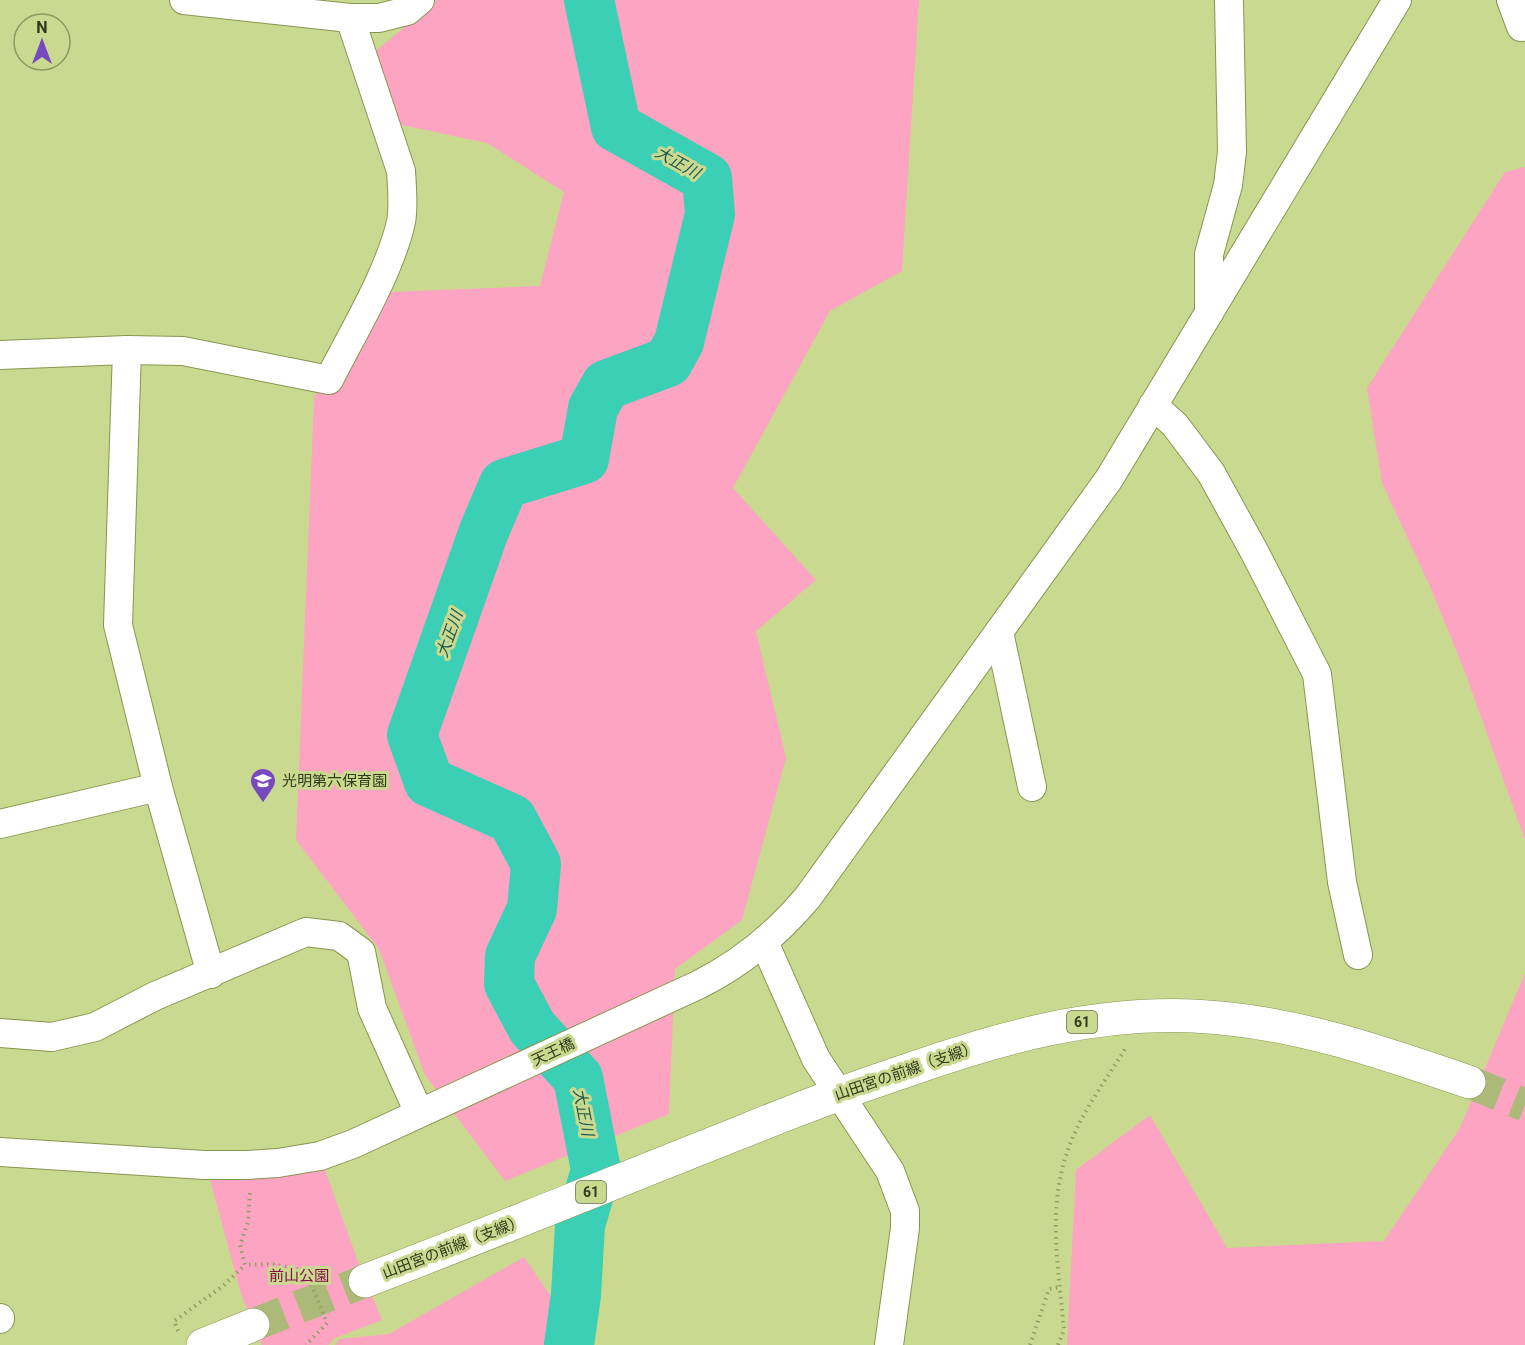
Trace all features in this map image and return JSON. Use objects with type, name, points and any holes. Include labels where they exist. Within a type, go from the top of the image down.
[{"type":"main road","name":"山田宮の前線（支線）","points":[[365,1281],[838,1094],[1001,1039],[1098,1020],[1191,1016],[1245,1020],[1313,1032],[1469,1082]]},
{"type":"main road","points":[[191,1340],[254,1325]]},
{"type":"street","points":[[198,0],[350,18],[379,18],[407,11],[420,0]]},
{"type":"street","points":[[1209,313],[1209,254],[1228,185],[1232,152],[1229,0]]},
{"type":"street","name":"天王橋","points":[[0,1152],[204,1165],[278,1163],[320,1156],[353,1144],[651,1007],[719,974],[764,942],[808,897],[1109,479],[1398,0]]},
{"type":"street","points":[[1512,0],[1521,27]]},
{"type":"street","points":[[0,355],[127,350],[183,351],[329,380],[391,256],[401,220],[403,196],[401,171],[350,18]]},
{"type":"street","points":[[127,350],[118,625],[158,788],[211,974]]},
{"type":"street","points":[[1154,405],[1175,425],[1210,473],[1254,551],[1317,674],[1342,882],[1358,955]]},
{"type":"street","points":[[999,632],[1032,787]]},
{"type":"street","points":[[0,824],[158,788]]},
{"type":"street","points":[[0,1033],[51,1037],[95,1027],[155,996],[306,933],[339,936],[361,952],[372,1008],[419,1113]]},
{"type":"street","points":[[764,942],[816,1059],[890,1172],[900,1194],[905,1211],[905,1228],[889,1345]]},
{"type":"path","points":[[1058,1345],[1064,1330],[1056,1216],[1060,1173],[1067,1151],[1082,1119],[1145,1017]]},
{"type":"path","points":[[245,1265],[240,1245],[248,1222],[249,1187]]},
{"type":"path","points":[[191,1340],[174,1321],[224,1286],[245,1265],[272,1264],[306,1271],[327,1323],[306,1345]]},
{"type":"path","points":[[1030,1345],[1049,1289],[1060,1287]]},
{"type":"green space","points":[[437,0],[919,0],[902,271],[830,311],[733,488],[816,580],[756,631],[786,758],[742,920],[675,969],[669,1114],[505,1181],[425,1075],[379,949],[296,840],[314,398],[366,293],[540,286],[564,192],[487,143],[397,124],[371,55]]},
{"type":"green space","points":[[1525,167],[1525,840],[1465,672],[1429,584],[1382,483],[1367,388],[1505,172]]},
{"type":"green space","points":[[1525,973],[1525,1345],[1067,1345],[1076,1170],[1150,1115],[1227,1248],[1384,1241],[1460,1128]]},
{"type":"green space","name":"前山公園","points":[[321,1159],[382,1320],[335,1338],[328,1345],[262,1345],[241,1294],[208,1172]]},
{"type":"green space","points":[[524,1257],[557,1305],[556,1345],[335,1345],[340,1339],[389,1334]]},
{"type":"waterway","name":"大正川","points":[[569,1345],[576,1295],[580,1225],[596,1170],[578,1078],[532,1027],[509,984],[510,956],[532,909],[536,864],[512,819],[429,782],[412,735],[484,531],[504,484],[584,459],[593,408],[606,385],[668,362],[679,342],[710,214],[707,178],[616,127],[589,0]]},
{"type":"tunnel","points":[[1469,1082],[1525,1105]]},
{"type":"tunnel","points":[[253,1325],[365,1281]]},
{"type":"place","name":"光明第六保育園","points":[[263,804]]}]
